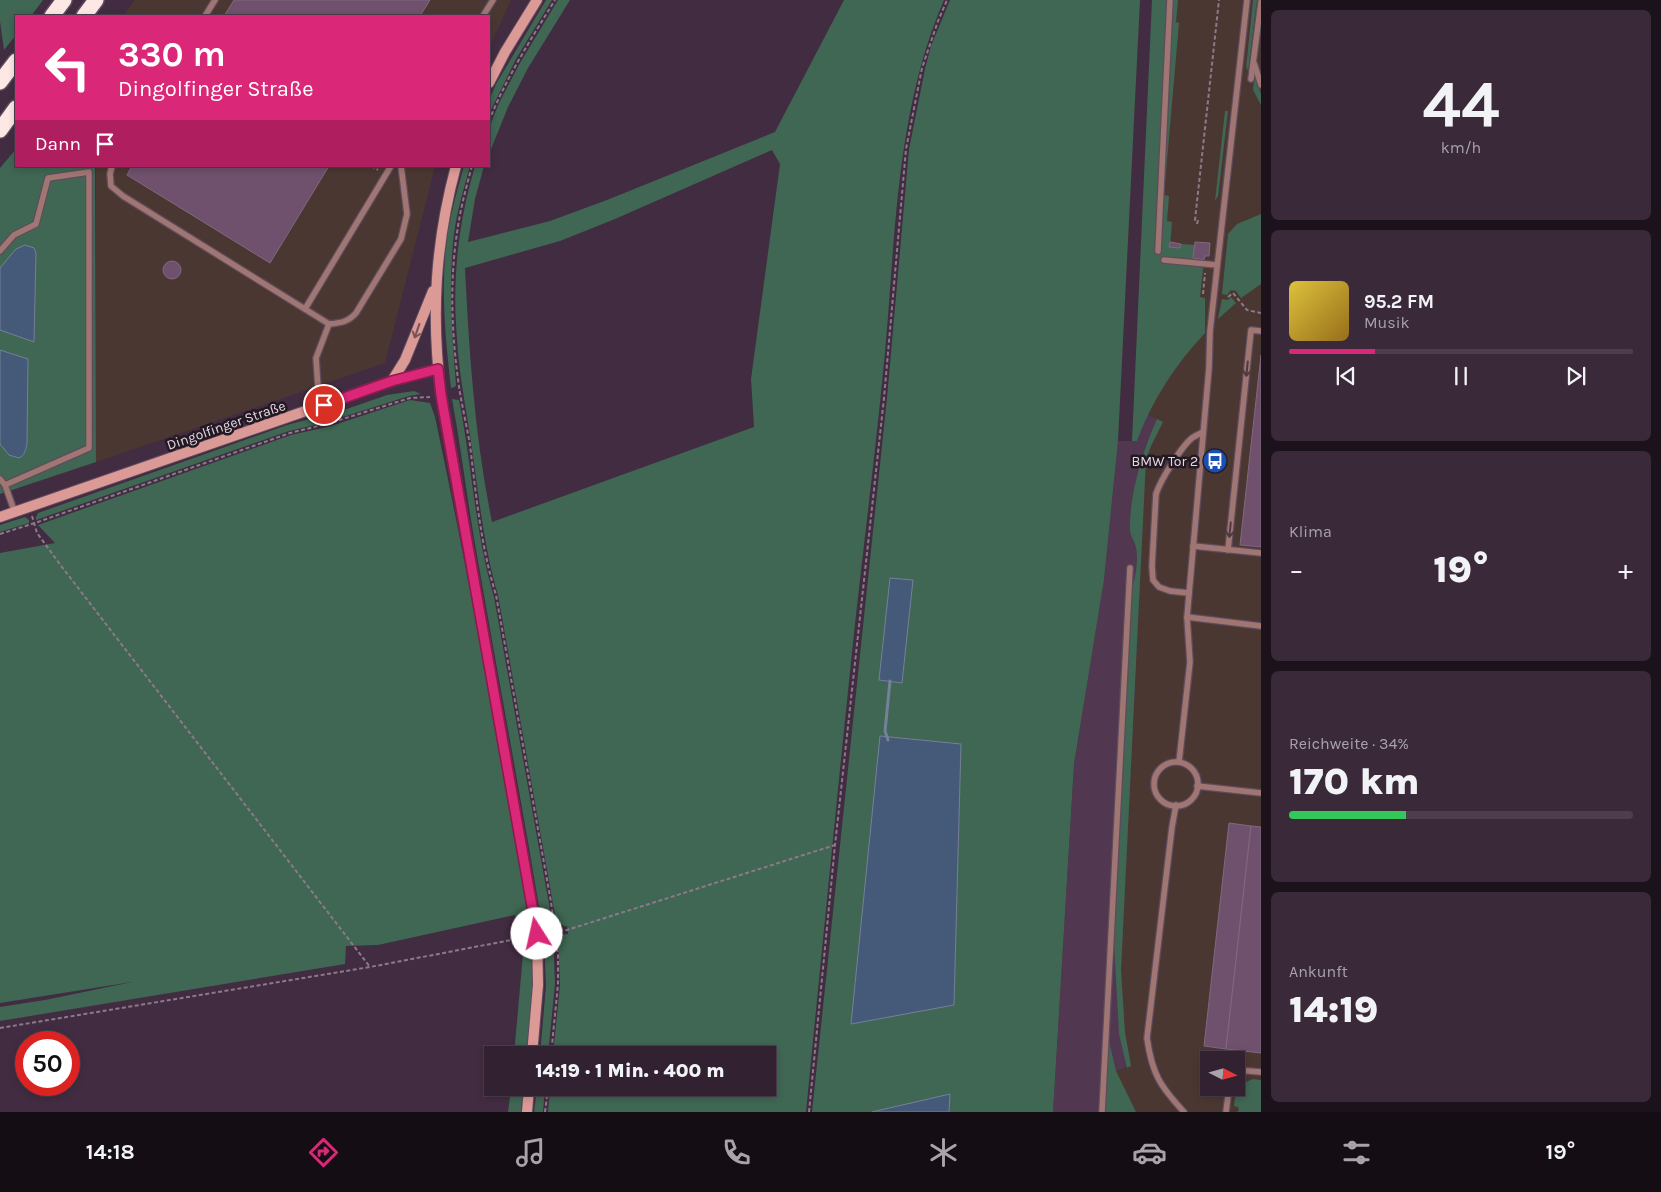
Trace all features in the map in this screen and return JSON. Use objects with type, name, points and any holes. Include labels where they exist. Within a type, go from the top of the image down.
[{"type":"highway","points":[[53,15],[64,0]]},
{"type":"highway","points":[[85,15],[96,0]]},
{"type":"highway","points":[[0,82],[15,62]]},
{"type":"highway","points":[[0,130],[15,109]]},
{"type":"main road","points":[[490,81],[505,52],[537,0]]},
{"type":"main road","points":[[456,167],[441,230],[435,285],[438,369],[441,395],[537,934],[538,985],[533,1046]]},
{"type":"main road","points":[[392,381],[405,360],[435,285]]},
{"type":"main road","name":"Dingolfinger Straße","points":[[0,517],[392,381],[438,369]]},
{"type":"main road","points":[[527,1112],[528,1096]]},
{"type":"lane","points":[[206,15],[215,0]]},
{"type":"lane","points":[[484,15],[493,0]]},
{"type":"lane","points":[[1158,251],[1170,0]]},
{"type":"lane","points":[[1179,762],[1190,662],[1187,617],[1217,265],[1247,0]]},
{"type":"lane","points":[[1251,79],[1261,2]]},
{"type":"lane","points":[[1253,61],[1261,85]]},
{"type":"lane","points":[[112,167],[110,174],[112,186],[123,196],[329,324],[349,320],[356,313],[401,240],[407,214],[401,167]]},
{"type":"lane","points":[[306,309],[390,167]]},
{"type":"lane","points":[[0,251],[14,235],[36,224],[48,178],[89,172],[89,448],[5,485]]},
{"type":"lane","points":[[1164,260],[1217,265]]},
{"type":"lane","points":[[324,405],[318,388],[316,358],[329,324]]},
{"type":"lane","points":[[1228,550],[1251,330],[1261,331]]},
{"type":"lane","points":[[1189,593],[1170,591],[1160,587],[1154,580],[1152,566],[1156,494],[1158,486],[1176,459],[1192,438],[1203,432]]},
{"type":"lane","points":[[0,479],[5,485],[15,513]]},
{"type":"lane","points":[[1193,546],[1261,553]]},
{"type":"lane","points":[[1102,1112],[1130,568]]},
{"type":"lane","points":[[1187,617],[1261,626]]},
{"type":"lane","points":[[1179,762],[1187,764],[1194,769],[1198,780],[1197,791],[1193,798],[1176,805],[1163,802],[1156,794],[1153,784],[1155,775],[1162,766],[1179,762]]},
{"type":"lane","points":[[1197,786],[1261,793]]},
{"type":"lane","points":[[1176,805],[1147,1038],[1151,1063],[1156,1075],[1165,1091],[1184,1112]]},
{"type":"lane","points":[[1245,1071],[1261,1072]]},
{"type":"lane","points":[[1226,1112],[1228,1096]]},
{"type":"path","points":[[490,118],[496,102],[518,61],[555,0]]},
{"type":"path","points":[[809,1112],[835,845],[884,398],[906,149],[922,68],[947,0]]},
{"type":"path","points":[[1197,224],[1198,220],[1195,220],[1219,0]]},
{"type":"path","points":[[472,167],[457,233],[454,274],[454,339],[460,392],[469,440],[478,508],[552,902],[558,955],[558,984],[552,1046]]},
{"type":"path","points":[[1203,294],[1206,263]]},
{"type":"path","points":[[1228,297],[1233,293],[1246,310],[1261,312]]},
{"type":"path","points":[[0,534],[290,433],[330,423],[410,398],[427,398],[441,395]]},
{"type":"path","points":[[30,508],[37,533],[62,567],[370,967]]},
{"type":"path","points":[[0,1028],[370,967],[537,934],[567,930],[835,845]]},
{"type":"path","points":[[545,1112],[547,1096]]},
{"type":"shaded area","points":[[135,0],[511,0],[490,46],[490,15],[124,15]]},
{"type":"shaded area","points":[[1167,0],[1261,0],[1261,1112],[1114,1112],[1116,1071],[1131,1066],[1125,1033],[1121,970],[1146,459],[1163,422],[1147,414]]},
{"type":"shaded area","points":[[96,167],[435,167],[385,363],[96,462]]},
{"type":"shaded area","points":[[1147,414],[1163,422],[1131,1066],[1116,1071],[1114,1112],[1053,1112],[1074,764],[1104,580],[1118,441],[1137,441]]},
{"type":"green space","points":[[0,0],[43,0],[32,15],[15,15],[15,36],[4,50],[0,21]]},
{"type":"green space","points":[[546,0],[552,0],[516,59],[490,112],[490,98],[496,84]]},
{"type":"green space","points":[[558,0],[570,0],[528,68],[508,107],[490,152],[490,126],[499,103],[520,63]]},
{"type":"green space","points":[[844,0],[944,0],[927,46],[914,92],[899,188],[887,335],[855,624],[806,1112],[548,1112],[549,1096],[776,1096],[776,1046],[554,1046],[560,985],[558,935],[568,934],[567,925],[566,927],[562,925],[557,926],[498,595],[485,541],[461,380],[455,295],[464,209],[475,167],[484,167],[475,199],[468,242],[550,221],[775,132]],"holes":[[[772,150],[780,164],[751,379],[754,427],[492,522],[481,459],[474,395],[465,268],[560,241]]]},
{"type":"green space","points":[[950,0],[1140,0],[1118,441],[1104,580],[1074,764],[1053,1112],[812,1112],[887,398],[909,149],[931,46]]},
{"type":"green space","points":[[1152,0],[1178,0],[1176,22],[1179,23],[1164,195],[1169,196],[1167,221],[1172,222],[1170,247],[1180,248],[1181,244],[1195,245],[1194,258],[1204,260],[1200,297],[1205,298],[1205,333],[1174,370],[1157,397],[1137,441],[1132,441]]},
{"type":"green space","points":[[1253,0],[1257,0],[1248,71],[1246,66]]},
{"type":"green space","points":[[1255,74],[1261,94],[1261,105],[1253,90]]},
{"type":"green space","points":[[1225,111],[1228,111],[1218,196],[1215,201]]},
{"type":"green space","points":[[15,150],[15,167],[95,167],[96,462],[0,494],[0,168]]},
{"type":"green space","points":[[464,167],[470,167],[457,217],[452,253],[451,309],[456,385],[451,388],[445,329],[444,269],[448,230]]},
{"type":"green space","points":[[1261,214],[1261,284],[1241,298],[1236,291],[1231,290],[1227,295],[1222,294],[1228,234],[1237,224]]},
{"type":"green space","points":[[1231,297],[1236,303],[1218,319],[1222,299],[1228,300]]},
{"type":"green space","points":[[414,391],[421,394],[343,417],[341,411],[387,395]]},
{"type":"green space","points":[[452,399],[459,400],[482,548],[494,597],[549,904],[552,925],[546,927],[542,924],[474,541]]},
{"type":"green space","points":[[410,400],[430,403],[435,417],[497,735],[530,927],[527,932],[520,934],[515,915],[378,945],[346,946],[345,964],[0,1021],[0,1007],[132,982],[0,1003],[0,553],[55,543],[38,525],[291,435],[331,426]]},
{"type":"green space","points":[[325,415],[328,422],[289,431],[36,520],[38,513],[287,425]]},
{"type":"green space","points":[[1157,419],[1163,422],[1146,459],[1121,970],[1125,1033],[1131,1066],[1127,1068],[1119,1034],[1114,944],[1130,593],[1137,564],[1137,553],[1130,532],[1130,516],[1138,473]]},
{"type":"green space","points":[[25,517],[29,520],[29,523],[0,532],[0,525]]},
{"type":"green space","points":[[553,936],[555,984],[549,1046],[541,1046],[546,986],[544,941]]},
{"type":"green space","points":[[528,938],[533,959],[527,1046],[515,1046],[523,954],[516,940]]},
{"type":"green space","points":[[1109,1041],[1116,1071],[1136,1112],[1105,1112]]},
{"type":"green space","points":[[1253,1079],[1261,1080],[1261,1112],[1236,1112],[1239,1111],[1238,1107],[1234,1106],[1235,1097],[1245,1096],[1245,1083]]},
{"type":"green space","points":[[510,1096],[522,1096],[521,1112],[508,1112]]},
{"type":"green space","points":[[536,1096],[544,1096],[543,1112],[534,1112]]},
{"type":"water","points":[[25,245],[34,248],[36,253],[34,342],[0,330],[0,268],[16,249]]},
{"type":"water","points":[[0,350],[28,359],[27,443],[24,454],[19,458],[9,455],[0,444]]},
{"type":"water","points":[[890,578],[913,580],[902,683],[879,680]]},
{"type":"water","points":[[880,736],[961,744],[954,1005],[851,1024]]},
{"type":"water","points":[[950,1094],[949,1112],[872,1112]]},
{"type":"building","points":[[234,0],[430,0],[421,15],[225,15]]},
{"type":"building","points":[[131,167],[328,167],[270,263],[127,175]]},
{"type":"building","points":[[1170,242],[1181,244],[1180,248],[1169,247]]},
{"type":"building","points":[[1195,242],[1210,243],[1209,256],[1205,256],[1204,260],[1193,258]]},
{"type":"building","points":[[172,261],[178,264],[181,270],[178,276],[172,279],[166,276],[163,270],[166,264]]},
{"type":"building","points":[[1261,355],[1261,547],[1240,545]]},
{"type":"building","points":[[1229,823],[1251,826],[1226,1049],[1204,1046]]},
{"type":"building","points":[[1251,826],[1261,827],[1261,1053],[1226,1049]]},
{"type":"waterway","points":[[888,740],[885,731],[890,681]]},
{"type":"place","name":"BMW Tor 2","points":[[1215,461]]},
{"type":"route","points":[[324,405],[392,381],[438,369],[441,395],[537,934]]}]
